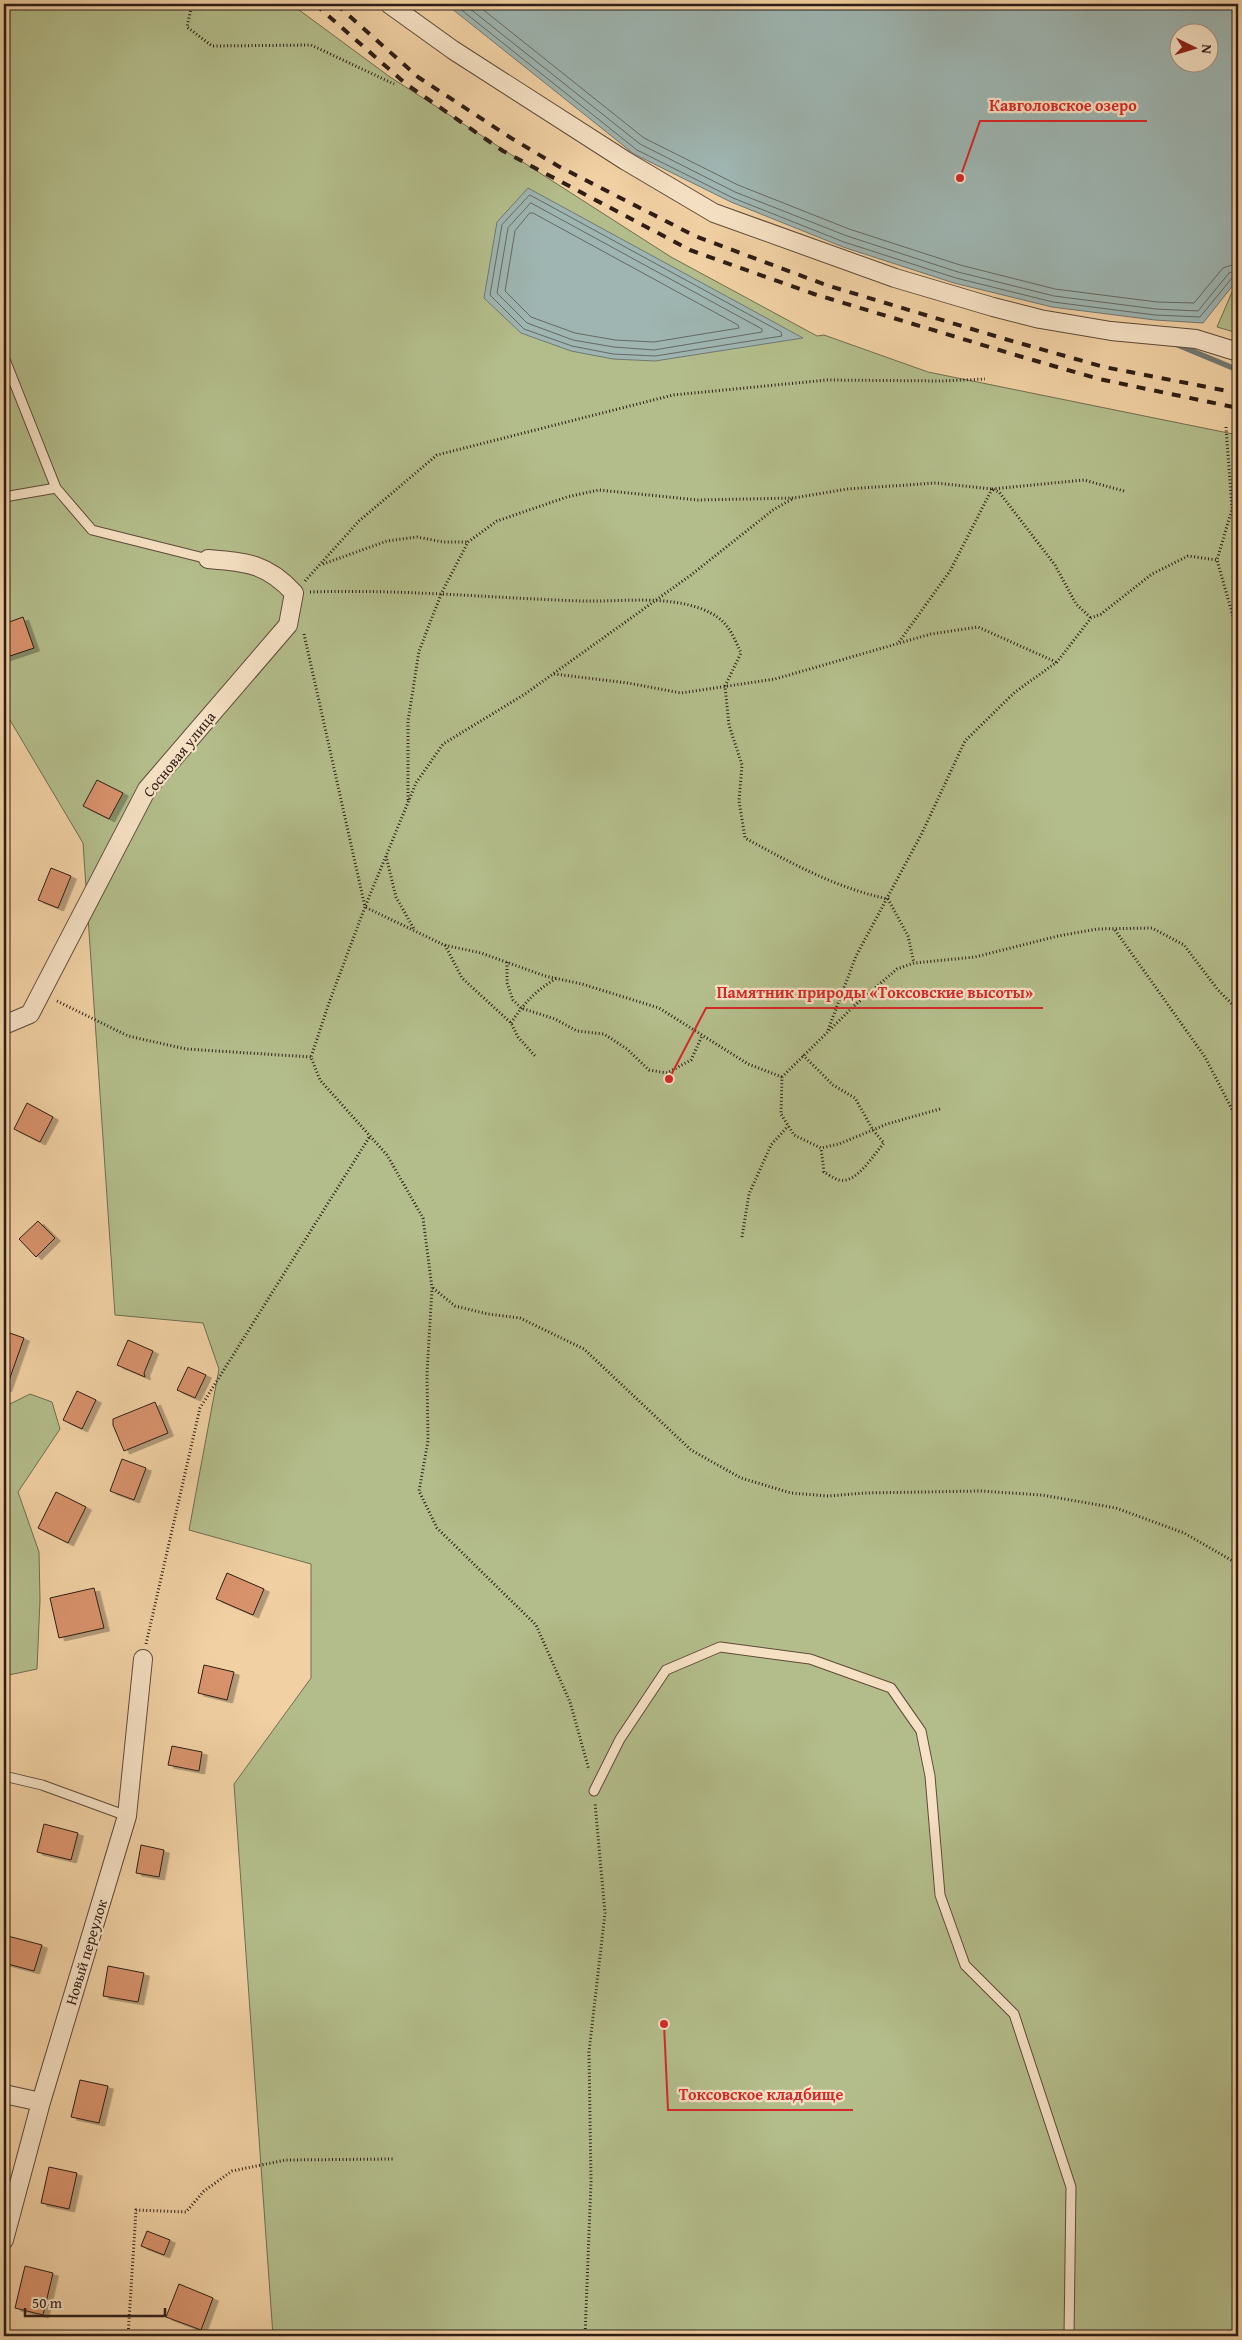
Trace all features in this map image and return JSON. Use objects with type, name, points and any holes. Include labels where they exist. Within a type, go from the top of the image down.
[{"type":"street","points":[[389,4],[470,61],[626,161],[714,214],[895,278],[994,307],[1040,319],[1111,331],[1196,340],[1238,352]]},
{"type":"street","points":[[208,559],[246,562],[280,577],[294,592]]},
{"type":"street","name":"Сосновая улица","points":[[4,1025],[30,1014],[147,789],[288,625],[294,592]]},
{"type":"street","name":"Новый переулок","points":[[4,2240],[41,2102],[128,1816],[143,1659]]},
{"type":"street","points":[[4,2094],[41,2102]]},
{"type":"lane","points":[[4,358],[56,488],[92,530],[208,559]]},
{"type":"lane","points":[[4,497],[56,488]]},
{"type":"lane","points":[[594,1791],[620,1739],[666,1670],[720,1647],[810,1659],[891,1688],[921,1731],[930,1776],[940,1895],[965,1965],[1014,2014],[1071,2187],[1069,2336]]},
{"type":"lane","points":[[4,1776],[42,1785],[128,1816]]},
{"type":"path","points":[[192,4],[187,27],[212,46],[311,45],[394,84]]},
{"type":"path","points":[[294,592],[321,565],[359,521],[437,455],[673,395],[826,380],[942,381],[985,379]]},
{"type":"path","points":[[1226,427],[1232,509],[1217,560],[1238,634],[1238,643]]},
{"type":"path","points":[[408,801],[409,710],[419,652],[442,592],[468,542],[497,521],[566,497],[599,490],[698,500],[794,498],[847,490],[936,483],[992,489],[1084,480],[1124,491]]},
{"type":"path","points":[[992,489],[999,492],[1009,504],[1055,566],[1076,604],[1091,618]]},
{"type":"path","points":[[898,643],[950,570],[992,489]]},
{"type":"path","points":[[585,2336],[591,2182],[589,2052],[605,1912],[594,1791],[570,1702],[536,1625],[437,1528],[419,1491],[428,1441],[427,1374],[432,1288],[422,1218],[387,1156],[320,1080],[312,1057],[330,1000],[408,801],[416,783],[443,744],[554,674],[656,600],[773,510],[794,498]]},
{"type":"path","points":[[321,565],[387,541],[417,537],[443,542],[468,542]]},
{"type":"path","points":[[827,1033],[856,956],[888,899],[965,742],[1015,692],[1056,662],[1091,618],[1101,614],[1152,574],[1188,556],[1217,560]]},
{"type":"path","points":[[294,592],[442,592],[585,601],[656,600],[703,610],[728,625],[741,653],[725,686],[729,724],[742,765],[739,801],[745,838],[792,864],[856,892],[888,899],[908,936],[914,963]]},
{"type":"path","points":[[554,674],[628,683],[681,693],[775,679],[931,634],[978,627],[1056,662]]},
{"type":"path","points":[[303,629],[365,907]]},
{"type":"path","points":[[386,856],[396,897],[414,930]]},
{"type":"path","points":[[365,907],[444,945],[481,953],[659,1008],[748,1064],[782,1077]]},
{"type":"path","points":[[940,1109],[872,1130],[839,1144],[821,1148],[794,1135],[781,1114],[782,1077],[854,1006],[897,969],[914,963],[974,957],[1058,936],[1097,929],[1152,928],[1184,945],[1218,990],[1238,1010]]},
{"type":"path","points":[[1115,930],[1204,1057],[1238,1121]]},
{"type":"path","points":[[444,945],[462,978],[511,1023],[518,1037],[535,1056]]},
{"type":"path","points":[[507,962],[507,983],[513,1000],[521,1008],[555,1019],[577,1031],[604,1034],[628,1049],[649,1070],[667,1073],[691,1060],[702,1036]]},
{"type":"path","points":[[511,1023],[521,1008],[539,988],[557,978]]},
{"type":"path","points":[[40,994],[128,1036],[186,1049],[312,1057]]},
{"type":"path","points":[[803,1055],[833,1085],[855,1098],[872,1130],[884,1143],[857,1177],[839,1180],[824,1172],[821,1148]]},
{"type":"path","points":[[742,1237],[749,1194],[771,1145],[788,1126]]},
{"type":"path","points":[[143,1659],[200,1408],[370,1136]]},
{"type":"path","points":[[432,1288],[455,1306],[488,1314],[520,1318],[584,1349],[691,1450],[741,1478],[791,1493],[828,1496],[874,1492],[980,1491],[1042,1495],[1116,1508],[1184,1532],[1238,1564]]},
{"type":"path","points":[[128,2336],[136,2210],[186,2212],[204,2191],[232,2171],[277,2162],[394,2158]]},
{"type":"green space","points":[[4,4],[291,4],[390,77],[671,257],[817,336],[824,335],[928,372],[1238,435],[1238,2336],[273,2336],[234,1784],[311,1678],[311,1564],[189,1530],[219,1369],[203,1323],[115,1315],[83,843],[4,710]]},
{"type":"green space","points":[[1238,278],[1238,333],[1217,327]]},
{"type":"green space","points":[[30,1394],[52,1402],[60,1429],[18,1492],[39,1552],[40,1600],[37,1669],[4,1676],[4,1407]]},
{"type":"water","points":[[446,4],[1238,4],[1238,279],[1203,323],[1155,320],[1052,307],[954,283],[843,247],[731,202],[634,154]]},
{"type":"water","points":[[528,188],[803,338],[655,361],[613,359],[571,351],[521,333],[484,298],[497,222]]},
{"type":"building","points":[[23,617],[34,648],[4,658],[4,624]]},
{"type":"building","points":[[97,780],[123,793],[109,819],[83,806]]},
{"type":"building","points":[[51,868],[71,876],[58,908],[38,900]]},
{"type":"building","points":[[27,1103],[53,1117],[40,1142],[14,1129]]},
{"type":"building","points":[[38,1221],[55,1238],[36,1257],[19,1239]]},
{"type":"building","points":[[4,1331],[24,1338],[6,1389],[4,1388]]},
{"type":"building","points":[[128,1340],[153,1351],[144,1373],[145,1377],[117,1365]]},
{"type":"building","points":[[188,1367],[206,1375],[195,1398],[177,1390]]},
{"type":"building","points":[[77,1391],[96,1400],[82,1429],[63,1420]]},
{"type":"building","points":[[155,1402],[168,1433],[124,1451],[113,1425],[113,1419]]},
{"type":"building","points":[[122,1459],[146,1468],[134,1500],[110,1491]]},
{"type":"building","points":[[56,1492],[86,1507],[68,1543],[38,1528]]},
{"type":"building","points":[[227,1573],[264,1589],[253,1615],[216,1599]]},
{"type":"building","points":[[94,1588],[104,1628],[59,1638],[50,1598]]},
{"type":"building","points":[[204,1665],[234,1672],[227,1700],[198,1693]]},
{"type":"building","points":[[172,1746],[202,1752],[199,1771],[168,1765]]},
{"type":"building","points":[[44,1824],[78,1833],[71,1860],[37,1852]]},
{"type":"building","points":[[141,1845],[164,1850],[159,1877],[136,1873]]},
{"type":"building","points":[[4,1935],[42,1945],[34,1971],[4,1963]]},
{"type":"building","points":[[108,1966],[144,1973],[138,2002],[103,1996]]},
{"type":"building","points":[[80,2080],[108,2086],[99,2123],[71,2117]]},
{"type":"building","points":[[49,2167],[77,2173],[69,2209],[41,2203]]},
{"type":"building","points":[[147,2231],[170,2240],[164,2255],[141,2246]]},
{"type":"building","points":[[25,2266],[53,2273],[43,2315],[15,2308]]},
{"type":"building","points":[[179,2284],[213,2298],[201,2330],[166,2317]]},
{"type":"waterway","points":[[1173,343],[1238,370]]},
{"type":"railway","points":[[315,4],[406,84],[503,151],[690,250],[814,294],[1019,356],[1099,379],[1238,408]]},
{"type":"railway","points":[[336,4],[418,77],[511,138],[558,166],[695,236],[826,285],[1005,339],[1104,367],[1238,393]]},
{"type":"place","name":"Кавголовское озеро","points":[[960,178]]},
{"type":"place","name":"Памятник природы «Токсовские высоты»","points":[[669,1079]]},
{"type":"place","name":"Токсовское кладбище","points":[[664,2024]]}]
